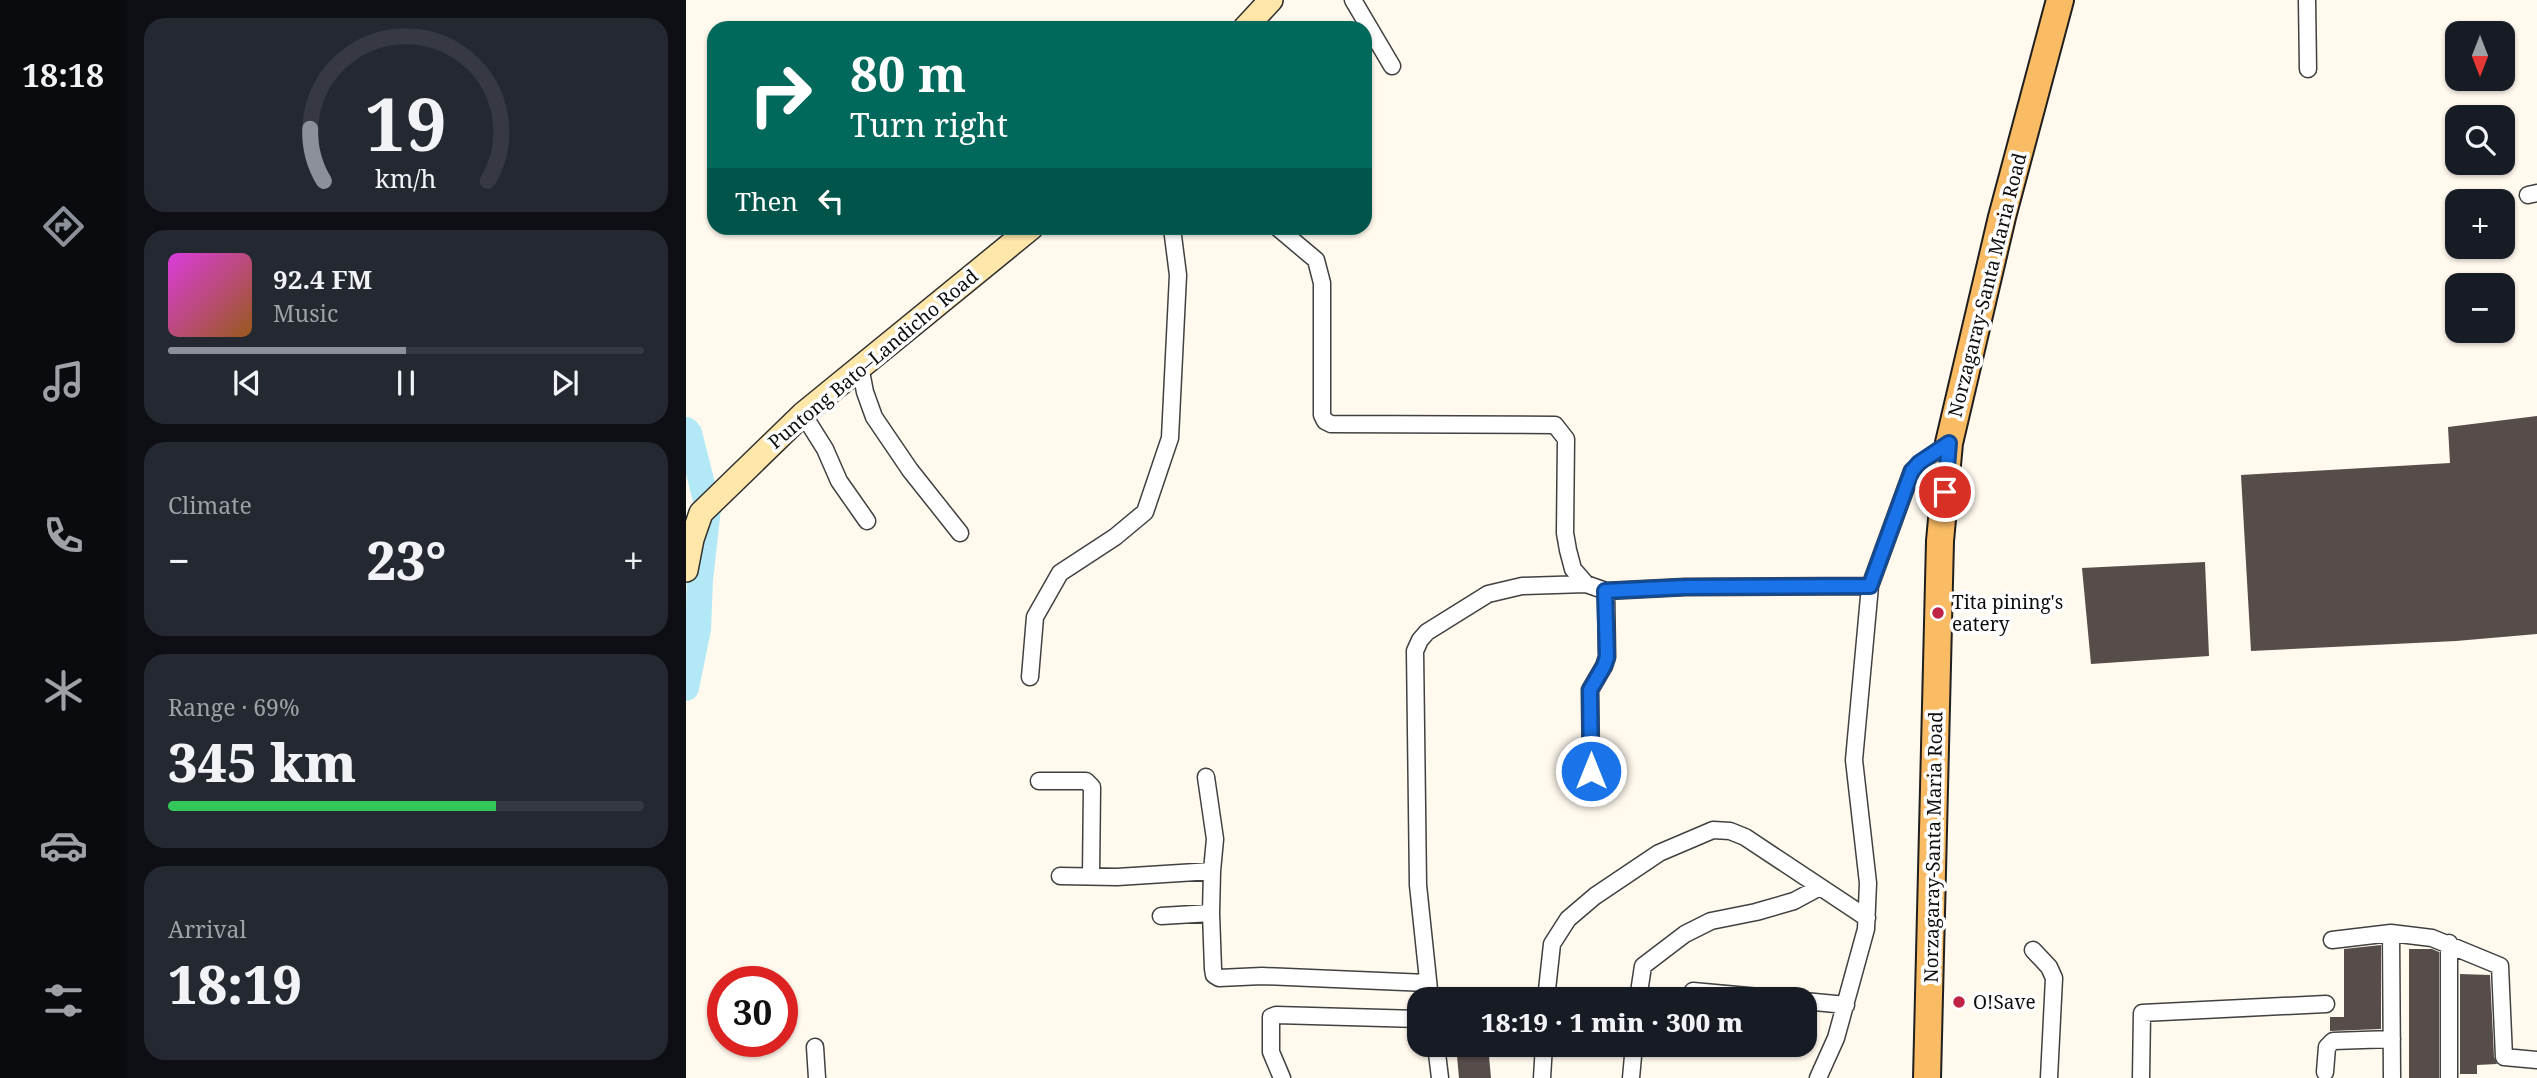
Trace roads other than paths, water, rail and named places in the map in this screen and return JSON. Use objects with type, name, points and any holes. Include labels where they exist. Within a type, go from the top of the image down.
[{"type":"main road","points":[[1251,21],[1270,0]]},
{"type":"main road","name":"Norzagaray-Santa Maria Road","points":[[1927,1078],[1940,541],[1949,443],[2003,210],[2060,0]]},
{"type":"main road","name":"Puntong Bato–Landicho Road","points":[[686,570],[701,513],[803,414],[1022,235]]},
{"type":"street","points":[[1353,0],[1365,21]]},
{"type":"street","points":[[2306,0],[2308,69]]},
{"type":"street","points":[[1372,32],[1392,66]]},
{"type":"street","points":[[1030,677],[1035,617],[1060,573],[1115,537],[1145,512],[1170,438],[1178,275],[1173,235]]},
{"type":"street","points":[[1286,235],[1316,260],[1320,273],[1322,415],[1325,421],[1331,424],[1555,425],[1566,439],[1567,550],[1573,569],[1586,584]]},
{"type":"street","points":[[860,366],[874,417],[910,470],[960,533]]},
{"type":"street","points":[[803,414],[825,449],[839,481],[867,521]]},
{"type":"street","points":[[1818,1078],[1836,1038],[1866,929],[1866,856],[1854,760],[1870,586],[1912,471],[1919,463],[1949,443]]},
{"type":"street","points":[[1428,987],[1418,885],[1415,651],[1427,632],[1488,594],[1522,586],[1586,584],[1605,591],[1685,587],[1870,586]]},
{"type":"street","points":[[1591,771],[1590,690],[1607,657],[1605,591]]},
{"type":"street","points":[[1206,777],[1214,822],[1211,913],[1214,975],[1219,978],[1262,976],[1427,983]]},
{"type":"street","points":[[1039,781],[1086,781],[1092,787],[1091,876]]},
{"type":"street","points":[[1547,987],[1552,944],[1567,919],[1595,896],[1659,853],[1713,830],[1730,831],[1745,837],[1867,918]]},
{"type":"street","points":[[1060,876],[1116,877],[1212,871]]},
{"type":"street","points":[[1640,987],[1643,966],[1685,934],[1724,916],[1756,912],[1794,901],[1820,887]]},
{"type":"street","points":[[1161,916],[1211,913]]},
{"type":"street","points":[[2332,940],[2390,933],[2432,938],[2500,966],[2504,1057],[2537,1060]]},
{"type":"street","points":[[2390,933],[2392,1078]]},
{"type":"street","points":[[2449,943],[2449,1078]]},
{"type":"street","points":[[2033,950],[2049,967],[2054,978],[2049,1078]]},
{"type":"street","points":[[1817,1002],[1846,1005]]},
{"type":"street","points":[[2141,1078],[2142,1013],[2326,1004]]},
{"type":"street","points":[[1282,1078],[1271,1052],[1271,1017],[1407,1019]]},
{"type":"street","points":[[2325,1072],[2327,1047],[2333,1041],[2392,1039]]},
{"type":"street","points":[[814,1047],[817,1078]]},
{"type":"street","points":[[1437,1057],[1440,1078]]},
{"type":"street","points":[[1542,1078],[1543,1057]]},
{"type":"street","points":[[1631,1078],[1633,1057]]},
{"type":"waterway","points":[[686,430],[708,508],[698,629],[686,688]]},
{"type":"place","name":"Tita pining's eatery","points":[[1938,613]]},
{"type":"place","name":"O!Save","points":[[1959,1002]]}]
